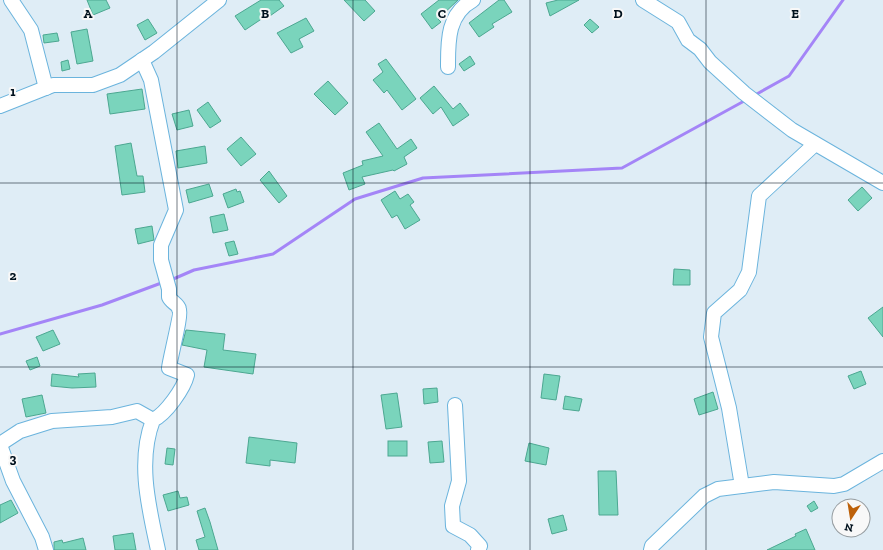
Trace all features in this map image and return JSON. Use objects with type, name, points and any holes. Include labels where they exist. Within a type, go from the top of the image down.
[{"type":"street","points":[[11,0],[31,30],[46,88]]},
{"type":"street","points":[[0,106],[53,85],[93,85],[120,76],[219,0]]},
{"type":"street","points":[[448,67],[448,37],[450,28],[462,9],[473,0]]},
{"type":"street","points":[[643,0],[678,22],[688,40],[700,49],[710,62],[744,93],[792,130],[883,183]]},
{"type":"street","points":[[142,60],[151,80],[176,210],[161,245],[161,260],[169,289],[169,297],[180,309],[180,317],[173,342],[169,368],[187,375],[185,384],[169,406],[158,418],[153,420],[150,428],[144,467],[158,550]]},
{"type":"street","points":[[742,486],[729,408],[711,337],[714,313],[740,290],[749,272],[760,196],[815,144]]},
{"type":"street","points":[[455,405],[459,481],[452,506],[453,526],[470,535],[480,546],[478,550]]},
{"type":"street","points":[[46,550],[42,537],[13,481],[0,444],[20,431],[52,421],[112,416],[138,412],[153,420]]},
{"type":"street","points":[[651,550],[652,546],[704,496],[718,489],[774,482],[834,486],[844,484],[883,461]]},
{"type":"building","points":[[87,0],[106,0],[110,8],[93,15]]},
{"type":"building","points":[[261,0],[279,0],[284,6],[267,18],[266,16],[245,30],[235,16]]},
{"type":"building","points":[[344,0],[365,0],[375,11],[364,21]]},
{"type":"building","points":[[439,0],[458,0],[438,19],[441,22],[432,29],[421,14]]},
{"type":"building","points":[[499,0],[504,0],[512,12],[492,24],[494,27],[479,37],[469,23]]},
{"type":"building","points":[[558,0],[579,0],[550,16],[546,3]]},
{"type":"building","points":[[306,18],[314,31],[299,39],[303,47],[291,53],[277,33]]},
{"type":"building","points":[[148,19],[157,33],[145,40],[137,25]]},
{"type":"building","points":[[590,19],[599,27],[592,33],[584,25]]},
{"type":"building","points":[[87,29],[93,61],[77,64],[71,32]]},
{"type":"building","points":[[57,33],[59,41],[44,43],[43,35]]},
{"type":"building","points":[[470,56],[475,64],[464,71],[459,64]]},
{"type":"building","points":[[386,59],[416,99],[402,110],[387,90],[384,93],[373,80],[383,72],[378,64]]},
{"type":"building","points":[[68,60],[70,69],[62,71],[61,62]]},
{"type":"building","points":[[328,81],[348,103],[335,115],[314,94]]},
{"type":"building","points":[[434,86],[453,109],[460,103],[469,115],[453,126],[441,107],[433,114],[420,98]]},
{"type":"building","points":[[142,89],[145,109],[110,114],[107,94]]},
{"type":"building","points":[[208,102],[221,121],[210,128],[197,110]]},
{"type":"building","points":[[189,110],[193,126],[177,130],[172,114]]},
{"type":"building","points":[[379,123],[397,149],[411,139],[417,148],[404,157],[407,164],[394,171],[362,177],[365,184],[349,190],[343,173],[363,165],[362,161],[383,156],[366,132]]},
{"type":"building","points":[[241,137],[256,154],[241,166],[227,149]]},
{"type":"building","points":[[131,143],[137,176],[143,176],[145,192],[122,195],[115,146]]},
{"type":"building","points":[[205,146],[207,163],[178,168],[176,151]]},
{"type":"building","points":[[269,171],[287,196],[279,203],[260,180]]},
{"type":"building","points":[[209,184],[213,196],[189,203],[186,190]]},
{"type":"building","points":[[862,187],[872,198],[858,211],[848,200]]},
{"type":"building","points":[[236,189],[237,192],[240,191],[244,202],[228,208],[223,194]]},
{"type":"building","points":[[395,191],[400,199],[408,194],[414,202],[410,205],[420,220],[405,229],[397,215],[392,218],[381,200]]},
{"type":"building","points":[[224,214],[228,230],[213,233],[210,217]]},
{"type":"building","points":[[152,226],[154,240],[138,244],[135,229]]},
{"type":"building","points":[[234,241],[238,254],[229,256],[225,243]]},
{"type":"building","points":[[674,269],[690,270],[690,285],[673,285]]},
{"type":"building","points":[[883,307],[883,337],[868,318]]},
{"type":"building","points":[[53,330],[60,344],[43,351],[36,337]]},
{"type":"building","points":[[186,330],[225,334],[223,350],[256,354],[253,374],[204,367],[207,350],[182,345]]},
{"type":"building","points":[[37,357],[40,366],[30,370],[26,361]]},
{"type":"building","points":[[861,371],[866,384],[854,389],[848,376]]},
{"type":"building","points":[[95,373],[96,387],[72,388],[51,386],[52,374],[79,377],[78,374]]},
{"type":"building","points":[[544,374],[560,376],[556,400],[541,398]]},
{"type":"building","points":[[437,388],[438,402],[424,404],[423,389]]},
{"type":"building","points":[[713,392],[718,409],[699,415],[694,399]]},
{"type":"building","points":[[397,393],[402,427],[386,429],[381,395]]},
{"type":"building","points":[[42,395],[46,413],[26,417],[22,399]]},
{"type":"building","points":[[565,396],[582,399],[579,411],[563,409]]},
{"type":"building","points":[[249,437],[297,443],[295,463],[270,460],[270,466],[246,463]]},
{"type":"building","points":[[388,441],[407,441],[407,456],[388,456]]},
{"type":"building","points":[[442,441],[444,462],[430,463],[428,442]]},
{"type":"building","points":[[529,443],[549,448],[546,465],[525,461]]},
{"type":"building","points":[[167,448],[175,449],[173,465],[165,464]]},
{"type":"building","points":[[598,471],[616,471],[618,515],[599,515]]},
{"type":"building","points":[[178,491],[180,498],[187,497],[189,505],[168,511],[163,495]]},
{"type":"building","points":[[11,500],[18,513],[0,523],[0,505]]},
{"type":"building","points":[[814,501],[818,508],[811,512],[807,506]]},
{"type":"building","points":[[205,508],[218,550],[199,550],[196,540],[205,537],[197,511]]},
{"type":"building","points":[[563,515],[567,530],[552,534],[548,519]]},
{"type":"building","points":[[806,529],[815,550],[767,550],[796,536],[795,534]]},
{"type":"building","points":[[133,533],[136,550],[115,550],[113,536]]},
{"type":"building","points":[[83,538],[86,550],[54,550],[54,542],[62,540],[63,543]]},
{"type":"waterway","points":[[755,95],[789,76],[843,0]]},
{"type":"waterway","points":[[171,280],[194,270],[273,254],[355,199],[423,178],[622,168],[746,100]]},
{"type":"waterway","points":[[0,334],[102,305],[164,282]]}]
